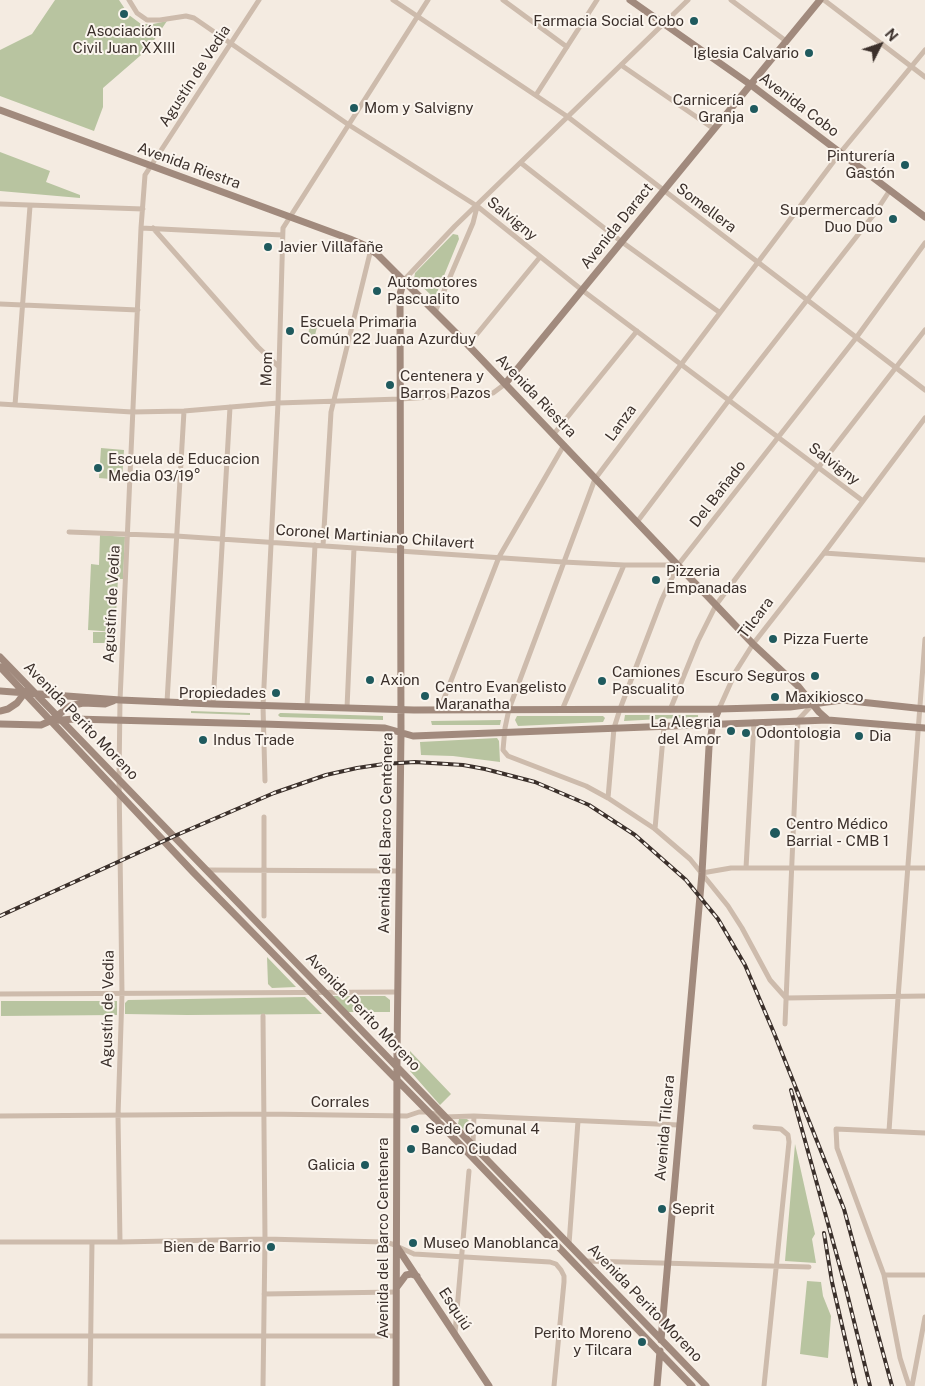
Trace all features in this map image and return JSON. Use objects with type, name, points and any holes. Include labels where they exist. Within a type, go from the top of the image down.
[{"type":"main road","name":"Avenida Cobo","points":[[630,0],[750,85],[925,217]]},
{"type":"main road","name":"Avenida Daract","points":[[505,384],[820,0]]},
{"type":"main road","name":"Avenida Riestra","points":[[0,110],[150,167],[350,239],[377,254],[468,345],[753,644],[798,686],[828,720]]},
{"type":"main road","name":"Avenida del Barco Centenera","points":[[396,1386],[401,732],[400,294],[404,280]]},
{"type":"main road","name":"Avenida Perito Moreno","points":[[0,657],[50,721],[692,1386]]},
{"type":"main road","name":"Avenida Perito Moreno","points":[[0,667],[27,690]]},
{"type":"main road","points":[[0,691],[27,690],[36,694],[118,700],[400,709],[670,710],[790,707],[842,700],[923,708]]},
{"type":"main road","points":[[0,712],[17,703],[27,690]]},
{"type":"main road","name":"Avenida Perito Moreno","points":[[36,694],[706,1386]]},
{"type":"main road","points":[[60,718],[70,706],[105,704],[118,700]]},
{"type":"main road","name":"Tilcara","points":[[702,873],[709,747],[713,724],[719,709]]},
{"type":"main road","points":[[0,724],[41,725],[60,718],[385,728],[413,736],[798,720],[828,720],[922,728]]},
{"type":"main road","name":"Avenida Tilcara","points":[[657,1386],[702,873]]},
{"type":"main road","name":"Esquiú","points":[[397,1247],[489,1386]]},
{"type":"main road","points":[[396,1290],[406,1275],[417,1276]]},
{"type":"street","name":"Salvigny","points":[[129,0],[137,14],[147,20],[186,16],[194,18],[349,126],[477,206],[582,290],[863,501]]},
{"type":"street","name":"Agustín de Vedia","points":[[120,1242],[118,1116],[122,994],[120,720],[118,700],[145,176],[259,0]]},
{"type":"street","name":"Somellera","points":[[393,0],[568,117],[925,390]]},
{"type":"street","name":"Mom","points":[[265,781],[263,724],[278,403],[283,228],[428,0]]},
{"type":"street","points":[[503,0],[567,47]]},
{"type":"street","points":[[536,95],[597,0]]},
{"type":"street","points":[[404,280],[455,226],[688,0]]},
{"type":"street","points":[[731,0],[786,41]]},
{"type":"street","points":[[824,0],[925,77]]},
{"type":"street","name":"Lanza","points":[[608,798],[586,786],[508,756],[503,750],[508,709],[596,478],[840,152],[925,50]]},
{"type":"street","points":[[621,65],[714,130]]},
{"type":"street","points":[[521,163],[622,242],[719,312]]},
{"type":"street","points":[[637,522],[806,300],[875,213],[890,190]]},
{"type":"street","points":[[0,204],[143,209]]},
{"type":"street","points":[[16,405],[30,206]]},
{"type":"street","points":[[435,312],[473,223],[477,206]]},
{"type":"street","points":[[141,228],[282,235]]},
{"type":"street","points":[[152,228],[279,367]]},
{"type":"street","name":"Del Bañado","points":[[608,798],[614,728],[662,599],[678,565],[856,338],[925,243]]},
{"type":"street","points":[[323,546],[331,412],[371,250]]},
{"type":"street","points":[[468,345],[540,257]]},
{"type":"street","points":[[0,304],[138,310]]},
{"type":"street","points":[[670,710],[698,640],[716,605],[818,468],[925,330]]},
{"type":"street","points":[[553,435],[637,331]]},
{"type":"street","points":[[0,404],[132,412],[184,411],[278,403],[400,399],[493,393],[505,384]]},
{"type":"street","points":[[213,704],[230,407]]},
{"type":"street","points":[[166,702],[184,411]]},
{"type":"street","name":"Tilcara","points":[[719,709],[736,671],[753,644],[824,554],[925,418]]},
{"type":"street","points":[[440,709],[499,557],[564,446]]},
{"type":"street","name":"Coronel Martiniano Chilavert","points":[[70,532],[176,536],[563,562],[678,565]]},
{"type":"street","points":[[307,707],[315,545]]},
{"type":"street","points":[[347,708],[354,548]]},
{"type":"street","points":[[824,554],[925,560]]},
{"type":"street","points":[[562,710],[624,565]]},
{"type":"street","points":[[889,1131],[908,868],[922,728],[925,639]]},
{"type":"street","points":[[785,1024],[798,720],[813,704]]},
{"type":"street","points":[[746,868],[754,722]]},
{"type":"street","points":[[655,829],[664,726]]},
{"type":"street","points":[[608,798],[655,829],[683,852],[702,873],[728,906],[742,928],[770,980],[786,998],[898,998],[925,996]]},
{"type":"street","points":[[264,817],[264,916]]},
{"type":"street","points":[[702,873],[731,868],[925,868]]},
{"type":"street","points":[[205,870],[399,871]]},
{"type":"street","points":[[0,994],[398,992]]},
{"type":"street","points":[[263,1016],[265,1239],[263,1386]]},
{"type":"street","name":"Corrales","points":[[0,1116],[397,1114],[407,1116],[419,1112],[428,1112],[444,1117],[474,1116],[679,1125]]},
{"type":"street","points":[[473,1144],[474,1116]]},
{"type":"street","points":[[569,1244],[578,1121]]},
{"type":"street","points":[[755,1127],[781,1129],[788,1136],[789,1142],[764,1386]]},
{"type":"street","points":[[910,1386],[900,1358],[884,1275],[836,1148],[836,1129],[925,1133]]},
{"type":"street","points":[[455,1333],[469,1171]]},
{"type":"street","points":[[0,1242],[265,1239],[384,1242],[414,1254],[550,1262],[556,1264],[564,1276],[554,1386]]},
{"type":"street","points":[[90,1386],[92,1242]]},
{"type":"street","points":[[586,1261],[809,1268]]},
{"type":"street","points":[[884,1275],[925,1275]]},
{"type":"street","points":[[264,1294],[396,1290]]},
{"type":"street","points":[[910,1386],[925,1317]]},
{"type":"street","points":[[0,1336],[396,1336]]},
{"type":"green space","points":[[55,0],[119,0],[129,15],[141,24],[167,21],[148,49],[103,88],[103,107],[94,131],[0,96],[0,50],[32,34]]},
{"type":"green space","points":[[0,152],[50,171],[46,182],[80,195],[80,198],[0,191]]},
{"type":"green space","points":[[453,234],[458,235],[459,239],[436,295],[432,296],[414,279],[415,273]]},
{"type":"green space","points":[[310,326],[317,327],[313,344],[306,342]]},
{"type":"green space","points":[[101,448],[124,450],[122,480],[99,478]]},
{"type":"green space","points":[[100,535],[125,537],[123,579],[118,579],[115,632],[88,630],[91,564],[99,565]]},
{"type":"green space","points":[[93,632],[109,632],[108,643],[93,643]]},
{"type":"green space","points":[[191,711],[250,713],[250,715],[191,713]]},
{"type":"green space","points":[[280,713],[383,716],[383,720],[280,717],[278,715]]},
{"type":"green space","points":[[625,715],[698,715],[698,717],[624,721]]},
{"type":"green space","points":[[517,716],[603,716],[605,718],[603,722],[518,726],[515,720]]},
{"type":"green space","points":[[501,720],[500,725],[432,725],[431,721]]},
{"type":"green space","points":[[497,738],[499,741],[500,762],[453,756],[421,755],[420,742]]},
{"type":"green space","points":[[267,957],[296,987],[272,988],[268,984]]},
{"type":"green space","points":[[333,996],[385,996],[390,1000],[390,1012],[348,1012]]},
{"type":"green space","points":[[305,997],[322,1014],[125,1014],[125,1003],[128,1000]]},
{"type":"green space","points":[[1,1001],[117,1001],[117,1015],[1,1016]]},
{"type":"green space","points":[[410,1051],[451,1094],[440,1105],[410,1071]]},
{"type":"green space","points":[[459,1119],[467,1119],[469,1121],[469,1131],[467,1133],[458,1124]]},
{"type":"green space","points":[[795,1144],[815,1234],[812,1239],[816,1263],[785,1261]]},
{"type":"green space","points":[[807,1281],[821,1282],[823,1296],[831,1316],[828,1358],[800,1354]]},
{"type":"railway","points":[[0,916],[179,834],[274,793],[326,775],[357,768],[415,762],[463,765],[535,782],[589,805],[635,835],[686,880],[718,919],[745,965],[844,1209],[892,1386]]},
{"type":"railway","points":[[791,1090],[845,1285],[870,1386]]},
{"type":"railway","points":[[824,1233],[832,1282],[856,1386]]},
{"type":"place","name":"Asociación Civil Juan XXIII","points":[[124,14]]},
{"type":"place","name":"Farmacia Social Cobo","points":[[694,21]]},
{"type":"place","name":"Iglesia Calvario","points":[[809,53]]},
{"type":"place","name":"Mom y Salvigny","points":[[354,108]]},
{"type":"place","name":"Carnicería Granja","points":[[754,109]]},
{"type":"place","name":"Pinturería Gastón","points":[[905,165]]},
{"type":"place","name":"Supermercado Duo Duo","points":[[893,219]]},
{"type":"place","name":"Javier Villafañe","points":[[268,247]]},
{"type":"place","name":"Automotores Pascualito","points":[[377,291]]},
{"type":"place","name":"Escuela Primaria Común 22 Juana Azurduy","points":[[290,331]]},
{"type":"place","name":"Centenera y Barros Pazos","points":[[390,385]]},
{"type":"place","name":"Escuela de Educacion Media 03/19°","points":[[98,468]]},
{"type":"place","name":"Pizzeria Empanadas","points":[[656,580]]},
{"type":"place","name":"Pizza Fuerte","points":[[773,639]]},
{"type":"place","name":"Escuro Seguros","points":[[815,676]]},
{"type":"place","name":"Axion","points":[[370,680]]},
{"type":"place","name":"Camiones Pascualito","points":[[602,681]]},
{"type":"place","name":"Propiedades","points":[[276,693]]},
{"type":"place","name":"Centro Evangelisto Maranatha","points":[[425,696]]},
{"type":"place","name":"Maxikiosco","points":[[775,697]]},
{"type":"place","name":"La Alegria del Amor","points":[[731,731]]},
{"type":"place","name":"Odontologia","points":[[746,733]]},
{"type":"place","name":"Dia","points":[[859,736]]},
{"type":"place","name":"Indus Trade","points":[[203,740]]},
{"type":"place","name":"Centro Médico Barrial - CMB 1","points":[[775,833]]},
{"type":"place","name":"Sede Comunal 4","points":[[415,1129]]},
{"type":"place","name":"Banco Ciudad","points":[[411,1149]]},
{"type":"place","name":"Galicia","points":[[365,1165]]},
{"type":"place","name":"Seprit","points":[[662,1209]]},
{"type":"place","name":"Museo Manoblanca","points":[[413,1243]]},
{"type":"place","name":"Bien de Barrio","points":[[271,1247]]},
{"type":"place","name":"Perito Moreno y Tilcara","points":[[642,1342]]}]
